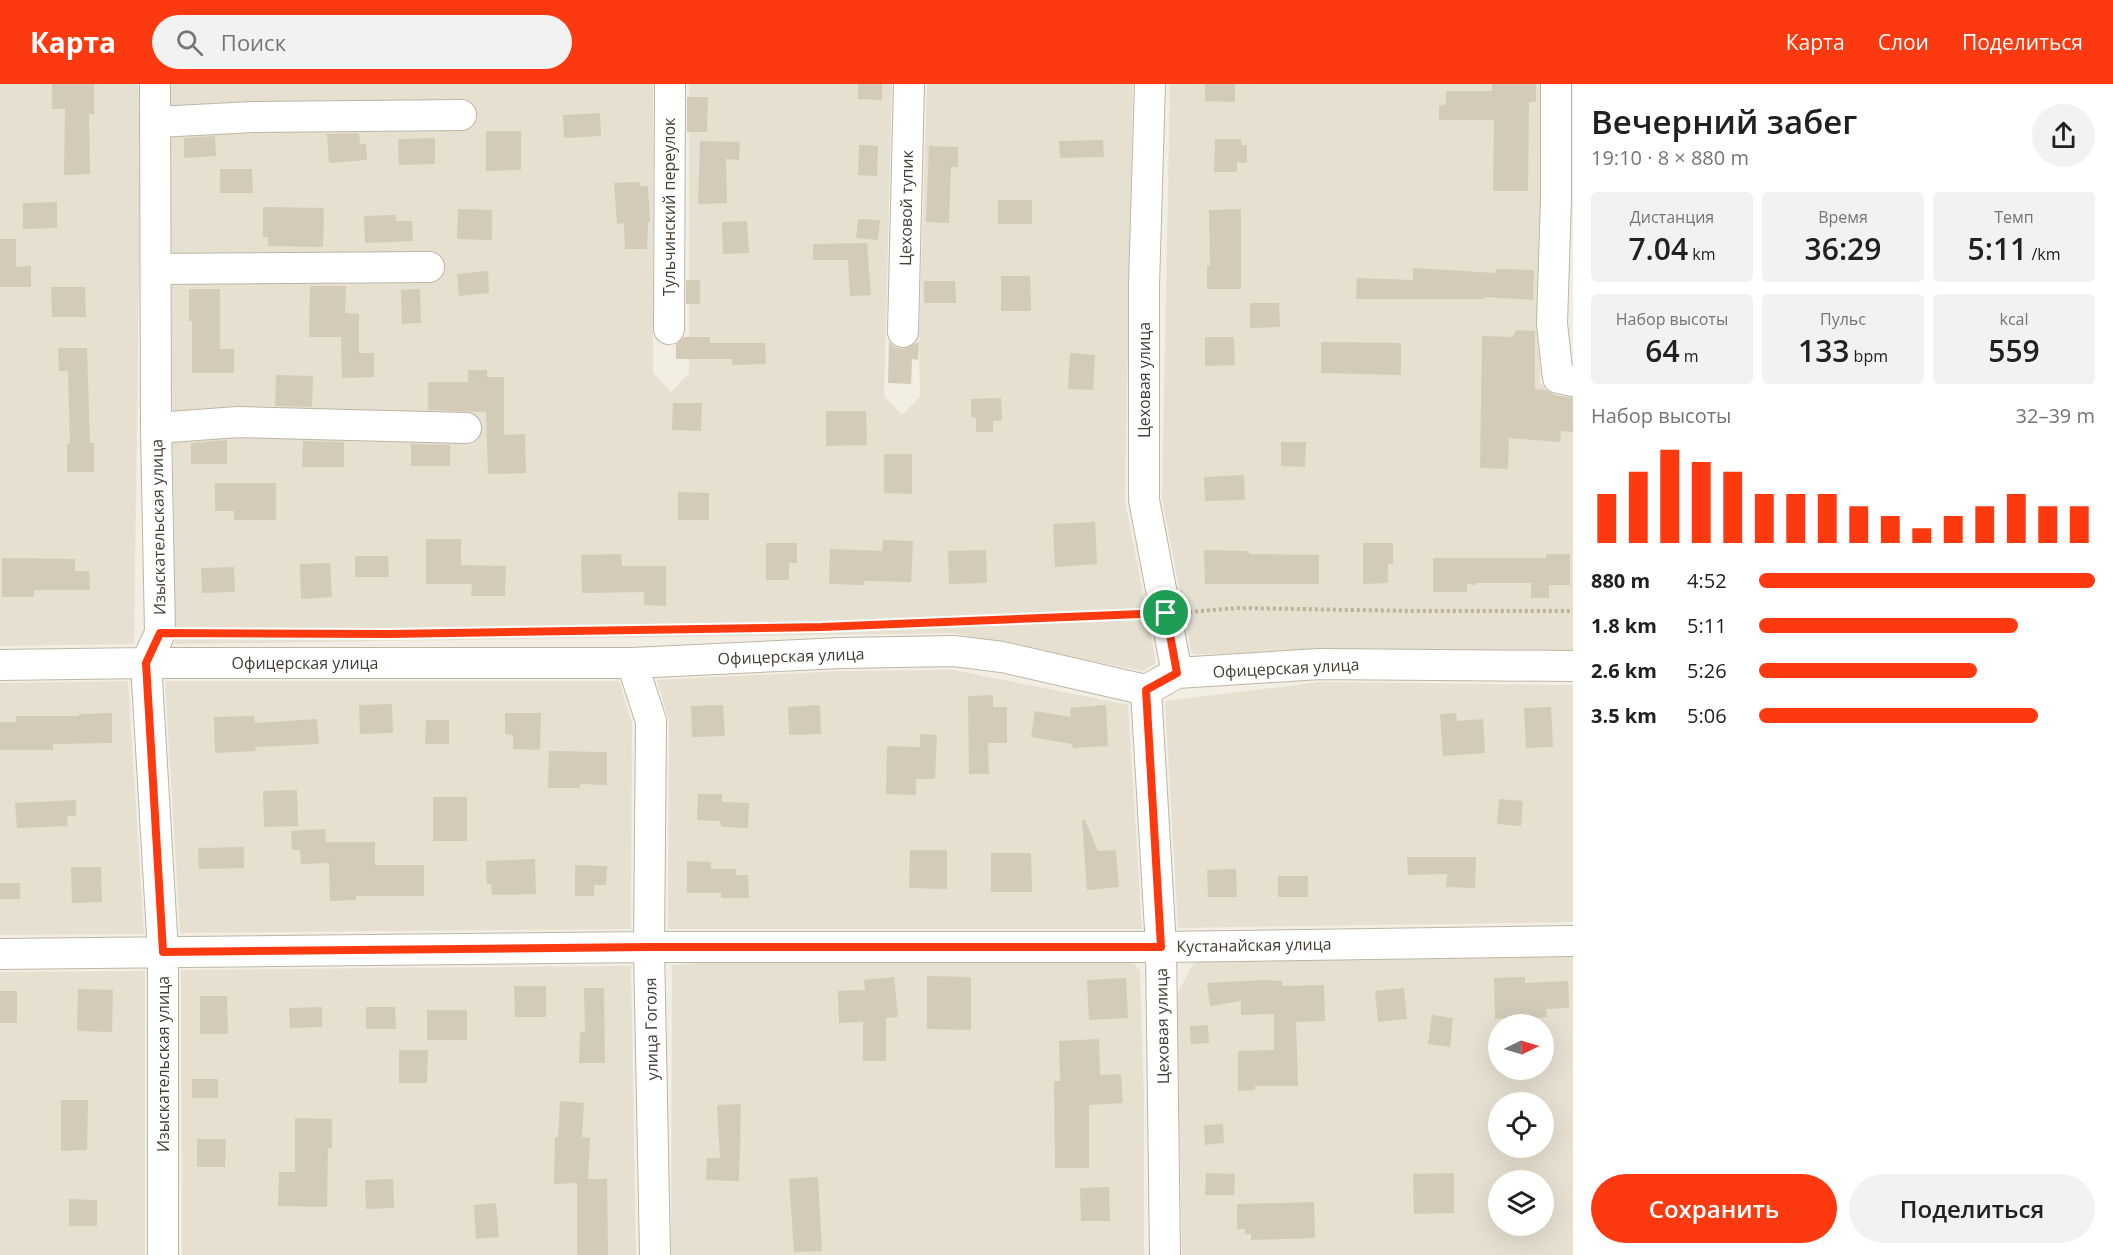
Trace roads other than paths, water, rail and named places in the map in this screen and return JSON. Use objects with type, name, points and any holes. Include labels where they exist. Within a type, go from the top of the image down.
[{"type":"street","name":"Изыскательская улица","points":[[155,84],[157,122],[156,428],[160,633],[146,663],[163,952],[164,1255]]},
{"type":"street","name":"Тульчинский переулок","points":[[669,329],[670,84]]},
{"type":"street","name":"Цеховой тупик","points":[[903,332],[909,84]]},
{"type":"street","name":"Цеховая улица","points":[[1150,84],[1144,285],[1144,500],[1177,673]]},
{"type":"street","points":[[1556,84],[1556,198],[1552,324],[1558,378],[1573,381]]},
{"type":"street","points":[[157,122],[253,117],[461,115]]},
{"type":"street","points":[[156,270],[429,267]]},
{"type":"street","points":[[156,428],[238,422],[466,428]]},
{"type":"street","name":"Офицерская улица","points":[[0,665],[632,663],[841,653],[954,651],[1002,657],[1146,690],[1177,673],[1319,664],[1573,666]]},
{"type":"street","name":"улица Гоголя","points":[[632,663],[651,721],[649,947],[655,1255]]},
{"type":"street","name":"Цеховая улица","points":[[1146,690],[1161,947],[1165,1255]]},
{"type":"street","name":"Кустанайская улица","points":[[0,954],[649,947],[1161,947],[1573,940]]}]
